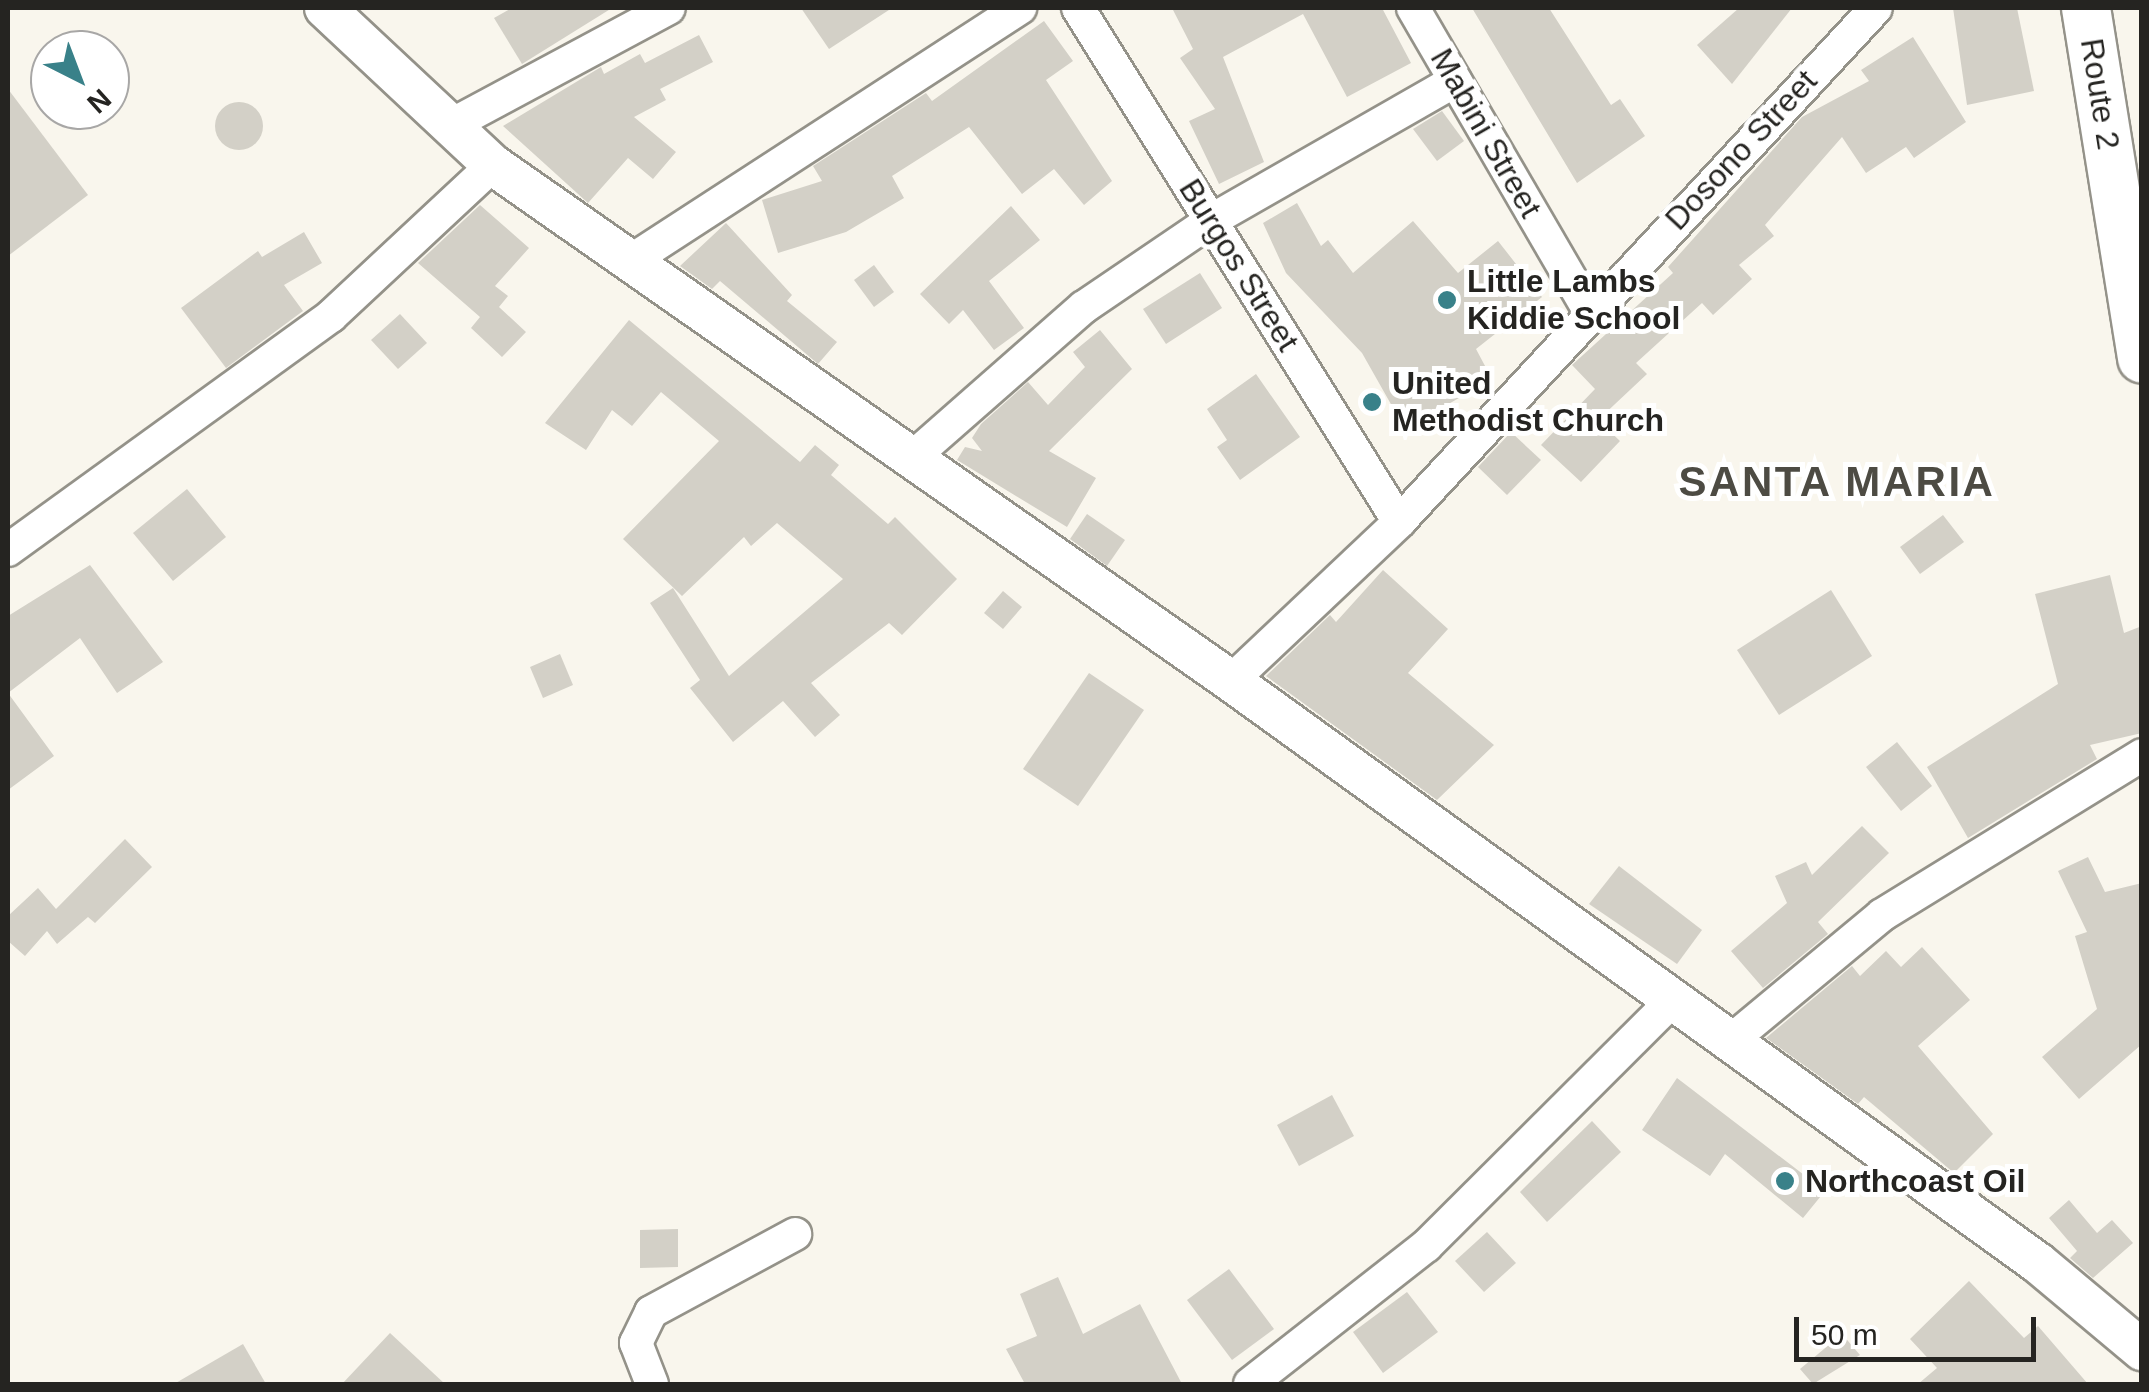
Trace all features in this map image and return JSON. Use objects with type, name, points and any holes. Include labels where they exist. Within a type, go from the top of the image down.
[{"type":"highway","name":"Route 2","points":[[2086,8],[2142,359]]},
{"type":"main road","points":[[325,8],[493,165],[1231,681],[1728,1044],[2038,1263],[2142,1350]]},
{"type":"street","points":[[451,125],[669,8]]},
{"type":"street","points":[[632,260],[1020,8]]},
{"type":"street","name":"Burgos Street","points":[[1078,8],[1399,522]]},
{"type":"street","name":"Mabini Street","points":[[1413,8],[1589,311]]},
{"type":"street","name":"Dosono Street","points":[[1231,681],[1399,522],[1589,311],[1876,8]]},
{"type":"street","points":[[912,457],[1084,307],[1212,220],[1455,82]]},
{"type":"street","points":[[8,550],[331,316],[493,165]]},
{"type":"street","points":[[1728,1044],[1882,914],[2142,755]]},
{"type":"street","points":[[1250,1384],[1426,1246],[1672,1001]]},
{"type":"street","points":[[652,1384],[636,1343],[651,1312],[795,1234]]},
{"type":"building","points":[[512,8],[612,8],[522,64],[494,18]]},
{"type":"building","points":[[801,8],[892,8],[829,49]]},
{"type":"building","points":[[1172,8],[1382,8],[1411,63],[1347,97],[1303,14],[1223,57],[1264,162],[1219,184],[1189,121],[1215,109],[1180,58],[1193,49]]},
{"type":"building","points":[[1472,8],[1549,8],[1611,105],[1620,99],[1645,136],[1577,183]]},
{"type":"building","points":[[1739,8],[1792,8],[1732,84],[1697,45]]},
{"type":"building","points":[[1953,8],[2017,8],[2034,91],[1967,105]]},
{"type":"building","points":[[1044,21],[1073,61],[1046,80],[1112,181],[1084,205],[1054,169],[1022,194],[969,127],[892,176],[904,198],[846,232],[778,253],[762,200],[822,181],[813,166],[926,93],[932,101]]},
{"type":"building","points":[[699,35],[713,62],[660,89],[666,100],[634,117],[676,152],[653,179],[628,158],[588,203],[503,126],[601,67],[604,74],[640,54],[645,63]]},
{"type":"building","points":[[1913,37],[1966,122],[1914,158],[1906,147],[1866,173],[1842,137],[1765,225],[1774,236],[1739,265],[1752,279],[1713,315],[1702,303],[1636,363],[1647,374],[1598,420],[1620,441],[1581,482],[1541,445],[1595,389],[1572,365],[1673,273],[1668,267],[1802,117],[1869,81],[1861,70]]},
{"type":"building","points":[[8,89],[30,118],[30,130],[39,130],[88,195],[8,256]]},
{"type":"building","points":[[239,102],[256,109],[263,126],[256,143],[239,150],[222,143],[215,126],[222,109]]},
{"type":"building","points":[[1442,111],[1464,141],[1437,161],[1413,129]]},
{"type":"building","points":[[1297,203],[1321,246],[1328,240],[1353,273],[1413,221],[1458,273],[1498,241],[1542,297],[1476,349],[1492,379],[1405,429],[1362,353],[1286,273],[1263,223]]},
{"type":"building","points":[[480,205],[529,248],[495,286],[508,296],[499,307],[526,332],[502,357],[471,328],[480,317],[418,263]]},
{"type":"building","points":[[1011,206],[1040,240],[989,281],[1024,328],[994,350],[963,310],[949,324],[920,294]]},
{"type":"building","points":[[726,223],[792,295],[787,301],[837,342],[818,364],[720,281],[712,289],[680,266]]},
{"type":"building","points":[[304,232],[322,263],[284,285],[303,311],[226,368],[181,308],[258,251],[262,257]]},
{"type":"building","points":[[874,265],[894,292],[874,307],[854,280]]},
{"type":"building","points":[[1200,273],[1222,308],[1166,344],[1143,309]]},
{"type":"building","points":[[400,314],[427,343],[398,369],[371,340]]},
{"type":"building","points":[[629,320],[800,462],[815,445],[839,465],[831,475],[888,524],[895,517],[957,579],[902,635],[889,623],[811,683],[840,715],[815,737],[783,701],[733,742],[690,688],[700,680],[650,603],[673,588],[729,676],[843,579],[777,523],[751,546],[744,537],[682,596],[623,539],[719,441],[661,392],[632,426],[612,410],[586,450],[545,423]]},
{"type":"building","points":[[1100,330],[1132,369],[1049,451],[1096,478],[1067,527],[957,460],[965,447],[982,451],[972,438],[981,424],[1028,382],[1048,405],[1085,367],[1073,352]]},
{"type":"building","points":[[1256,374],[1300,437],[1240,480],[1217,447],[1227,440],[1207,409]]},
{"type":"building","points":[[1511,432],[1541,460],[1507,495],[1478,467]]},
{"type":"building","points":[[187,489],[226,537],[173,581],[133,533]]},
{"type":"building","points":[[1087,514],[1125,540],[1107,566],[1070,539]]},
{"type":"building","points":[[1943,515],[1964,542],[1920,574],[1900,547]]},
{"type":"building","points":[[90,565],[163,662],[117,693],[80,638],[8,693],[8,616]]},
{"type":"building","points":[[1383,570],[1448,629],[1408,673],[1494,745],[1437,800],[1266,676],[1330,615],[1336,622]]},
{"type":"building","points":[[2110,575],[2124,633],[2142,626],[2142,733],[2090,745],[2097,759],[1968,838],[1927,767],[2058,684],[2035,594]]},
{"type":"building","points":[[1831,590],[1872,656],[1779,715],[1737,650]]},
{"type":"building","points":[[1003,591],[1022,607],[1003,629],[984,613]]},
{"type":"building","points":[[560,654],[573,685],[543,698],[530,667]]},
{"type":"building","points":[[1089,673],[1144,710],[1078,806],[1023,769]]},
{"type":"building","points":[[8,693],[54,756],[8,790]]},
{"type":"building","points":[[1897,742],[1932,786],[1901,811],[1866,767]]},
{"type":"building","points":[[1862,826],[1889,853],[1818,922],[1828,934],[1763,988],[1731,951],[1787,903],[1775,876],[1806,862],[1812,875]]},
{"type":"building","points":[[125,839],[152,867],[95,923],[88,917],[57,944],[47,931],[25,956],[8,941],[8,916],[38,888],[56,909]]},
{"type":"building","points":[[2088,857],[2105,892],[2142,883],[2142,1044],[2079,1099],[2042,1057],[2097,1009],[2075,936],[2087,932],[2058,871]]},
{"type":"building","points":[[1619,866],[1702,930],[1677,964],[1589,904]]},
{"type":"building","points":[[1922,947],[1970,1000],[1918,1046],[1993,1134],[1954,1173],[1864,1097],[1858,1104],[1766,1038],[1852,966],[1860,976],[1886,951],[1901,967]]},
{"type":"building","points":[[1677,1078],[1825,1191],[1803,1218],[1725,1154],[1710,1176],[1642,1130]]},
{"type":"building","points":[[1332,1095],[1354,1136],[1299,1166],[1277,1125]]},
{"type":"building","points":[[1592,1121],[1621,1152],[1547,1222],[1520,1192]]},
{"type":"building","points":[[2069,1200],[2097,1233],[2112,1220],[2133,1243],[2093,1278],[2070,1258],[2077,1251],[2049,1218]]},
{"type":"building","points":[[678,1229],[678,1267],[640,1268],[640,1230]]},
{"type":"building","points":[[1487,1232],[1516,1263],[1484,1292],[1455,1261]]},
{"type":"building","points":[[1229,1269],[1274,1329],[1232,1360],[1187,1300]]},
{"type":"building","points":[[1058,1277],[1083,1334],[1140,1304],[1182,1384],[1025,1384],[1006,1349],[1037,1336],[1020,1294]]},
{"type":"building","points":[[1969,1281],[2024,1338],[2038,1326],[2088,1384],[1918,1384],[1937,1368],[1910,1339]]},
{"type":"building","points":[[1407,1292],[1438,1332],[1383,1373],[1353,1332]]},
{"type":"building","points":[[390,1333],[445,1384],[342,1384]]},
{"type":"building","points":[[1842,1334],[1860,1355],[1813,1384],[1800,1369]]},
{"type":"building","points":[[243,1344],[266,1384],[174,1384]]},
{"type":"place","name":"Little Lambs Kiddie School","points":[[1447,300]]},
{"type":"place","name":"United Methodist Church","points":[[1372,402]]},
{"type":"place","name":"Northcoast Oil","points":[[1785,1181]]},
{"type":"district","name":"SANTA MARIA","points":[[1837,482]]}]
